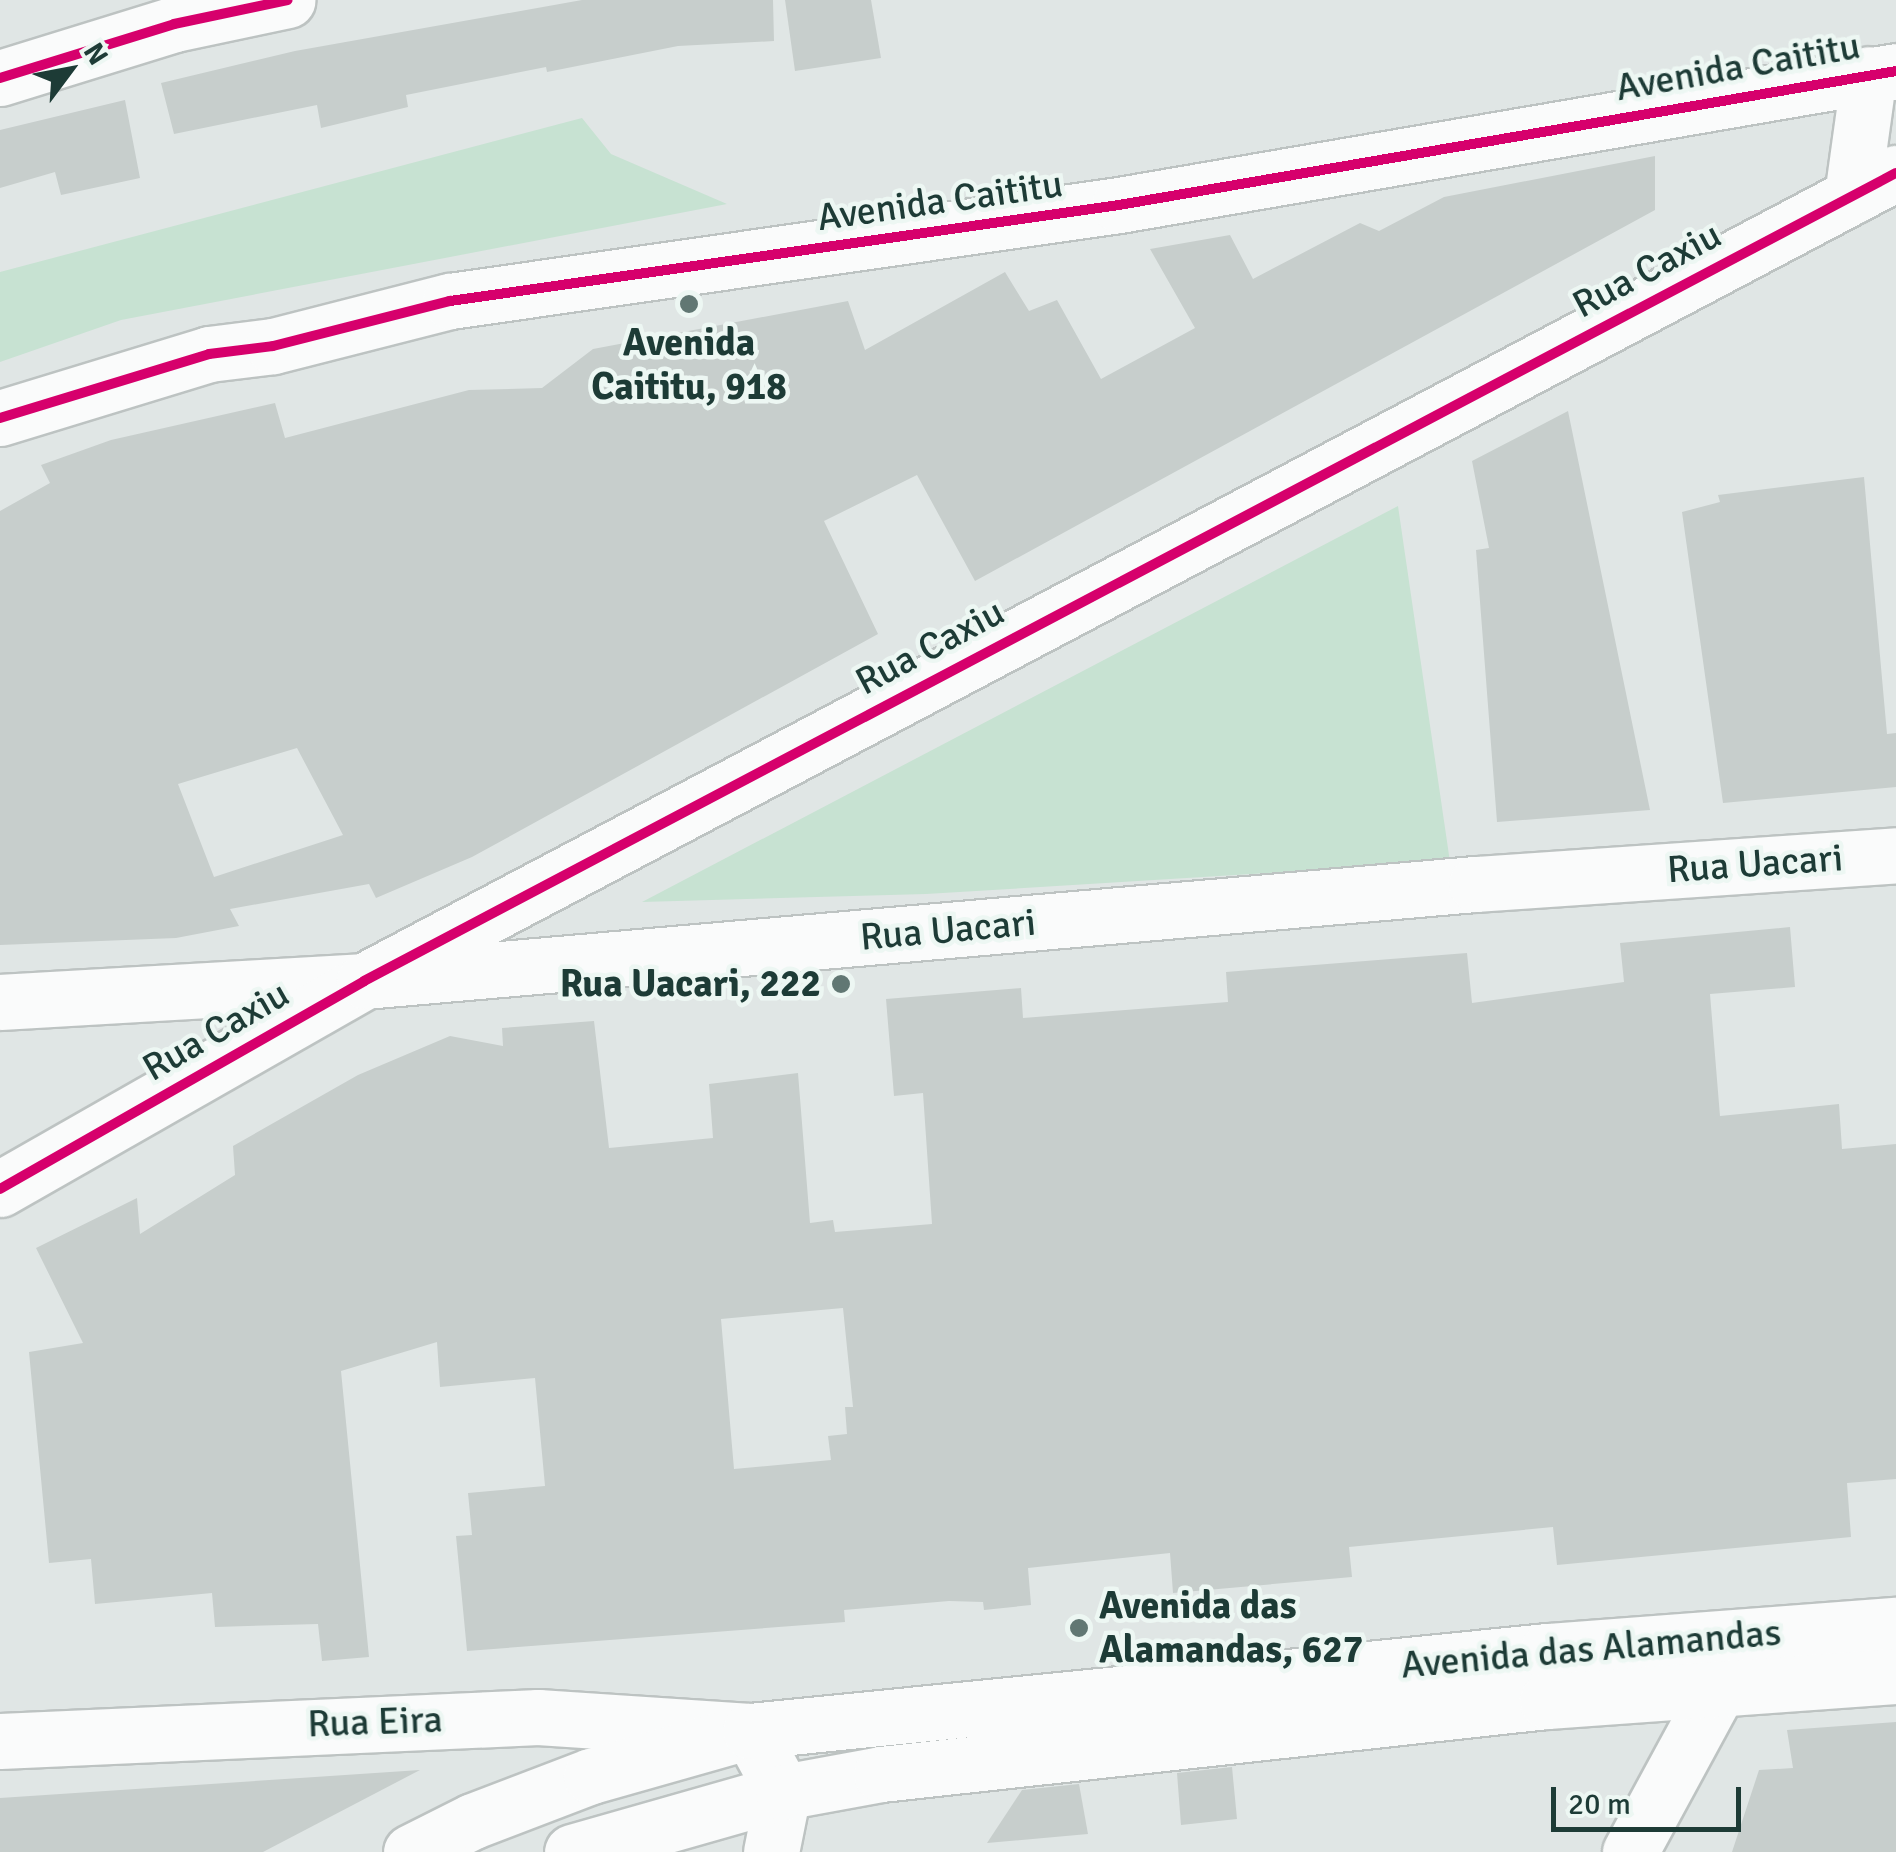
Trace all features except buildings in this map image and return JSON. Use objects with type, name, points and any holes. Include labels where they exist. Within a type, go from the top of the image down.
[{"type":"street","points":[[0,78],[99,23],[288,0]]},
{"type":"street","name":"Rua Caxiu","points":[[0,1190],[364,982],[1874,184],[1882,72]]},
{"type":"street","name":"Avenida Caititu","points":[[0,418],[209,354],[273,346],[450,301],[1119,205],[1882,72]]},
{"type":"street","name":"Rua Uacari","points":[[0,1002],[364,982],[1476,884],[1896,855]]},
{"type":"street","name":"Avenida das Alamandas","points":[[411,1852],[591,1776],[750,1730],[1748,1635],[1896,1625]]},
{"type":"street","points":[[1630,1852],[1748,1635]]},
{"type":"street","name":"Avenida das Alamandas","points":[[572,1852],[782,1792],[881,1774],[1720,1688],[1896,1676]]},
{"type":"street","name":"Rua Eira","points":[[0,1741],[482,1718],[750,1730]]},
{"type":"street","points":[[750,1730],[782,1792],[771,1852]]},
{"type":"green space","points":[[582,118],[611,154],[727,204],[121,320],[0,362],[0,272]]},
{"type":"green space","points":[[1398,506],[1450,862],[926,894],[642,902]]},
{"type":"cycle path","points":[[0,78],[174,24],[288,0]]},
{"type":"cycle path","points":[[0,418],[209,354],[273,346],[450,301],[1119,205],[1896,71]]},
{"type":"cycle path","points":[[0,1189],[364,981],[1896,173]]},
{"type":"place","name":"Avenida Caititu, 918","points":[[689,304]]},
{"type":"place","name":"Rua Uacari, 222","points":[[841,984]]},
{"type":"place","name":"Avenida das Alamandas, 627","points":[[1079,1628]]}]
